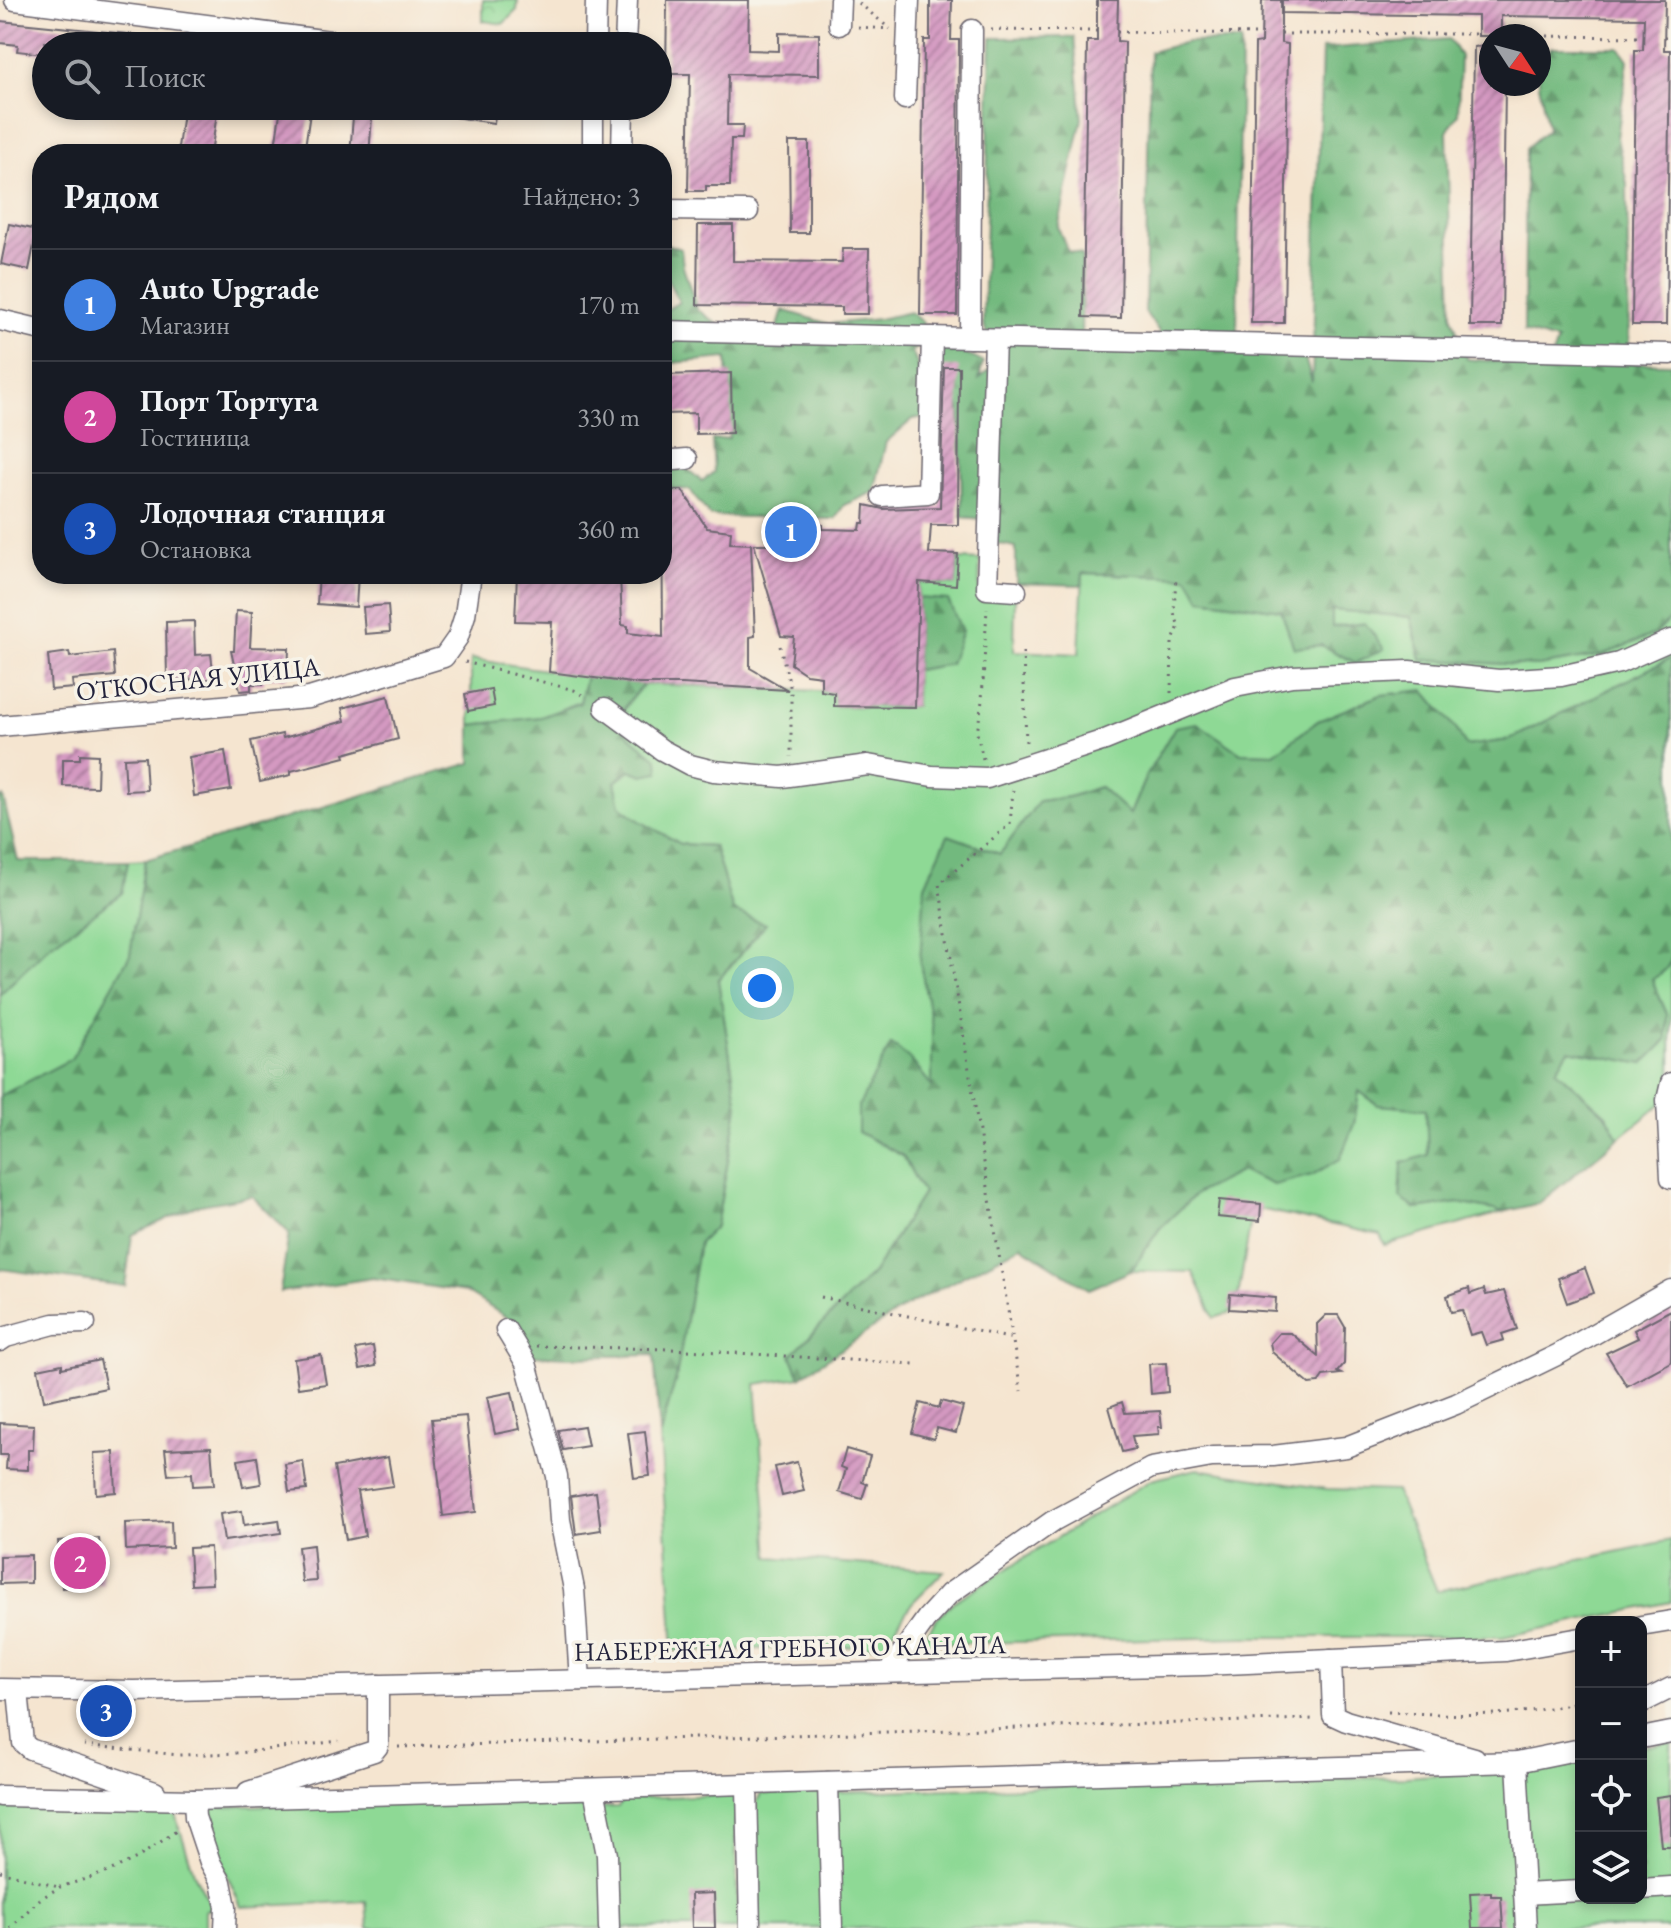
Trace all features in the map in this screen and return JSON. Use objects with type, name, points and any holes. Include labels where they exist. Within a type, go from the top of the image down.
[{"type":"street","points":[[15,0],[261,32]]},
{"type":"street","points":[[595,32],[596,0]]},
{"type":"street","points":[[626,32],[627,0]]},
{"type":"street","points":[[839,25],[840,0]]},
{"type":"street","points":[[905,99],[899,29],[909,0]]},
{"type":"street","points":[[970,338],[972,30]]},
{"type":"street","points":[[593,120],[593,144]]},
{"type":"street","points":[[622,144],[623,120]]},
{"type":"street","points":[[672,210],[748,211]]},
{"type":"street","points":[[0,320],[32,328]]},
{"type":"street","points":[[672,331],[1671,354]]},
{"type":"street","points":[[882,496],[928,493],[932,337]]},
{"type":"street","points":[[995,339],[987,589],[1016,591]]},
{"type":"street","points":[[672,460],[687,459]]},
{"type":"street","points":[[444,657],[458,637],[470,584]]},
{"type":"street","points":[[605,708],[662,750],[690,765],[714,771],[782,777],[868,765],[932,776],[987,778],[1105,740],[1235,687],[1292,676],[1409,671],[1499,680],[1561,676],[1619,663],[1671,640]]},
{"type":"street","name":"ОТКОСНАЯ УЛИЦА","points":[[0,726],[309,698],[444,657]]},
{"type":"street","points":[[1671,1083],[1667,1100],[1671,1178]]},
{"type":"street","points":[[888,1672],[927,1618],[949,1594],[1053,1521],[1151,1468],[1212,1457],[1273,1456],[1346,1447],[1456,1404],[1559,1354],[1671,1290]]},
{"type":"street","points":[[0,1341],[54,1324],[85,1323]]},
{"type":"street","points":[[511,1337],[526,1363],[557,1476],[560,1520],[574,1589],[580,1680]]},
{"type":"street","points":[[1647,1625],[1671,1621]]},
{"type":"street","name":"НАБЕРЕЖНАЯ ГРЕБНОГО КАНАЛА","points":[[9,1690],[120,1691],[378,1685],[1331,1659],[1506,1651],[1575,1639]]},
{"type":"street","points":[[1331,1659],[1333,1715],[1490,1763]]},
{"type":"street","points":[[0,1796],[188,1805],[227,1798],[374,1751],[378,1746],[378,1685]]},
{"type":"street","points":[[1647,1700],[1671,1688]]},
{"type":"street","points":[[9,1690],[23,1743],[30,1749],[188,1805],[221,1882],[226,1907],[225,1928]]},
{"type":"street","points":[[1647,1737],[1671,1732]]},
{"type":"street","points":[[1550,1755],[1575,1738]]},
{"type":"street","points":[[227,1798],[747,1786],[1490,1763],[1517,1762],[1575,1750]]},
{"type":"street","points":[[1517,1762],[1526,1928]]},
{"type":"street","points":[[828,1782],[832,1928]]},
{"type":"street","points":[[747,1786],[750,1928]]},
{"type":"street","points":[[594,1789],[607,1855],[609,1928]]},
{"type":"street","points":[[1647,1889],[1671,1887]]},
{"type":"street","points":[[1524,1894],[1575,1891]]},
{"type":"path","points":[[856,0],[899,29]]},
{"type":"path","points":[[839,25],[899,29]]},
{"type":"path","points":[[972,30],[1097,31]]},
{"type":"path","points":[[1117,32],[1261,34]]},
{"type":"path","points":[[1281,34],[1478,34]]},
{"type":"path","points":[[1551,36],[1643,37]]},
{"type":"path","points":[[1664,37],[1671,37]]},
{"type":"path","points":[[1171,711],[1172,643],[1179,626],[1174,613],[1176,576]]},
{"type":"path","points":[[987,589],[982,701],[977,733],[987,778]]},
{"type":"path","points":[[780,646],[791,690],[793,776]]},
{"type":"path","points":[[1021,1391],[939,884],[1010,824],[1021,768],[1023,652]]},
{"type":"path","points":[[444,657],[574,690],[605,708]]},
{"type":"path","points":[[821,1297],[1013,1339]]},
{"type":"path","points":[[511,1337],[914,1364]]},
{"type":"path","points":[[1378,1712],[1486,1716],[1547,1710],[1575,1703]]},
{"type":"path","points":[[378,1746],[1322,1719],[1333,1715]]},
{"type":"path","points":[[72,1744],[179,1755],[239,1753],[341,1740]]},
{"type":"path","points":[[10,1928],[40,1899],[60,1887],[105,1873],[139,1857],[188,1805]]},
{"type":"path","points":[[0,1871],[60,1887]]},
{"type":"green space","points":[[483,0],[518,0],[517,10],[503,24],[483,21]]},
{"type":"green space","points":[[1074,37],[1082,119],[1058,228],[1068,251],[1082,255],[1081,349],[1141,353],[1160,333],[1145,312],[1150,52],[1187,42],[1241,41],[1237,334],[1246,351],[1304,354],[1312,382],[1322,49],[1449,39],[1460,56],[1458,114],[1447,132],[1452,317],[1467,359],[1549,366],[1557,341],[1524,332],[1526,148],[1548,129],[1541,96],[1551,96],[1551,48],[1619,47],[1628,60],[1617,138],[1627,184],[1629,363],[1671,364],[1671,618],[1657,633],[1603,655],[1538,666],[1421,659],[1411,617],[1332,610],[1332,627],[1365,623],[1384,649],[1356,663],[1321,645],[1294,648],[1281,610],[1201,599],[1188,577],[1083,573],[1082,585],[1016,583],[1016,547],[995,543],[995,520],[962,517],[960,408],[950,383],[937,384],[935,415],[913,419],[886,442],[874,492],[844,505],[835,519],[710,516],[690,490],[672,488],[672,468],[687,469],[702,481],[714,472],[712,440],[729,438],[727,358],[672,363],[672,306],[679,302],[672,288],[672,246],[681,249],[683,266],[697,309],[739,340],[775,337],[783,310],[829,324],[910,312],[923,323],[923,345],[912,351],[924,382],[936,352],[951,347],[983,362],[979,379],[998,362],[983,323],[991,38]]},
{"type":"green space","points":[[958,559],[980,560],[979,596],[1015,598],[1014,651],[1079,654],[1083,573],[1188,577],[1202,599],[1281,610],[1294,648],[1321,645],[1356,663],[1331,627],[1332,610],[1411,617],[1421,659],[1538,666],[1603,655],[1657,633],[1671,618],[1671,658],[1509,740],[1466,746],[1455,727],[1381,695],[1318,721],[1274,754],[1241,753],[1197,723],[1146,776],[1130,815],[1099,787],[1069,797],[1039,801],[1000,854],[948,835],[920,962],[932,1026],[932,1087],[910,1059],[858,1132],[903,1156],[923,1193],[873,1273],[791,1355],[800,1377],[756,1384],[769,1557],[944,1571],[912,1603],[884,1646],[674,1651],[660,1435],[676,1378],[699,1243],[716,1226],[738,1107],[718,980],[750,944],[733,911],[714,846],[681,844],[620,806],[615,782],[630,769],[621,732],[622,715],[644,684],[821,691],[834,693],[835,706],[915,707],[916,670],[950,664],[918,598],[919,582],[956,585]]},
{"type":"green space","points":[[918,598],[948,600],[962,631],[950,664],[916,670]]},
{"type":"green space","points":[[1671,658],[1671,961],[1652,980],[1667,1014],[1667,1040],[1643,1064],[1569,1050],[1556,1070],[1607,1116],[1619,1138],[1539,1203],[1504,1212],[1458,1203],[1416,1209],[1400,1198],[1402,1163],[1428,1155],[1426,1109],[1378,1105],[1359,1091],[1354,1124],[1340,1159],[1312,1175],[1274,1185],[1241,1171],[1197,1193],[1160,1228],[1131,1271],[1089,1289],[1021,1246],[906,1306],[800,1377],[791,1355],[873,1273],[923,1193],[903,1156],[858,1132],[858,1107],[891,1044],[910,1059],[932,1086],[932,1026],[920,962],[925,885],[948,835],[1000,854],[1039,801],[1069,797],[1100,787],[1130,814],[1146,776],[1175,727],[1197,723],[1241,753],[1274,754],[1318,721],[1381,695],[1424,690],[1455,727],[1466,746],[1509,740]]},
{"type":"green space","points":[[471,659],[586,676],[580,702],[541,717],[471,725]]},
{"type":"green space","points":[[586,676],[644,684],[624,709],[622,725],[634,740],[658,759],[659,772],[643,775],[630,770],[615,782],[620,806],[681,844],[714,846],[733,911],[766,924],[718,980],[738,1107],[716,1226],[699,1243],[676,1378],[660,1435],[654,1355],[532,1355],[509,1319],[466,1292],[373,1278],[280,1292],[289,1233],[252,1196],[195,1206],[132,1235],[125,1286],[0,1269],[0,1096],[71,1059],[130,955],[145,860],[471,763],[471,725],[541,717],[580,703]]},
{"type":"green space","points":[[3,797],[18,861],[128,861],[122,893],[49,946],[0,994],[0,798]]},
{"type":"green space","points":[[145,860],[130,955],[71,1060],[0,1096],[0,994],[49,946],[122,893],[128,861]]},
{"type":"green space","points":[[1671,961],[1671,1096],[1619,1138],[1607,1116],[1556,1070],[1569,1050],[1643,1064],[1667,1040],[1667,1014],[1652,980]]},
{"type":"green space","points":[[1359,1091],[1378,1105],[1426,1108],[1428,1155],[1416,1209],[1458,1203],[1504,1212],[1385,1245],[1380,1235],[1259,1209],[1250,1225],[1237,1303],[1230,1313],[1214,1318],[1193,1272],[1131,1271],[1160,1228],[1197,1193],[1241,1171],[1274,1185],[1354,1124]]},
{"type":"green space","points":[[1197,1469],[1327,1489],[1396,1491],[1437,1591],[1671,1540],[1671,1602],[1604,1616],[1575,1616],[1575,1622],[1503,1637],[1244,1637],[920,1644],[937,1618],[953,1602],[1151,1480]]},
{"type":"green space","points":[[1671,1742],[1671,1928],[757,1928],[757,1801],[761,1794],[1406,1777],[1508,1769],[1575,1758],[1575,1904],[1647,1904],[1647,1746]]},
{"type":"green space","points":[[734,1795],[738,1799],[739,1809],[735,1821],[738,1928],[368,1928],[366,1901],[241,1907],[205,1825],[205,1807],[567,1798],[572,1808],[618,1807],[625,1798]]},
{"type":"green space","points":[[0,1807],[174,1811],[195,1876],[213,1909],[205,1910],[205,1928],[0,1928]]},
{"type":"building","points":[[667,0],[749,0],[748,50],[779,51],[779,33],[819,34],[819,75],[728,74],[727,125],[743,125],[742,139],[731,139],[730,186],[706,186],[706,191],[688,191],[690,74],[672,74],[672,32],[667,32]]},
{"type":"building","points":[[930,0],[952,0],[951,40],[959,40],[957,315],[920,315],[924,40],[930,40]]},
{"type":"building","points":[[1097,0],[1118,0],[1117,41],[1125,42],[1121,318],[1083,317],[1087,41],[1097,41]]},
{"type":"building","points":[[1262,0],[1281,0],[1281,43],[1288,44],[1284,323],[1251,323],[1255,44],[1261,43]]},
{"type":"building","points":[[1282,0],[1665,0],[1664,50],[1670,50],[1666,325],[1632,325],[1635,50],[1643,50],[1644,18],[1501,16],[1501,24],[1479,24],[1478,36],[1478,16],[1282,13]]},
{"type":"building","points":[[0,21],[109,32],[32,32],[32,53],[17,51],[18,45],[0,43]]},
{"type":"building","points":[[1479,46],[1479,96],[1505,96],[1502,326],[1470,326],[1474,47]]},
{"type":"building","points":[[182,120],[216,120],[212,144],[178,144]]},
{"type":"building","points":[[279,120],[309,120],[305,144],[275,144]]},
{"type":"building","points":[[353,120],[372,120],[370,144],[351,144]]},
{"type":"building","points":[[789,142],[809,142],[809,233],[790,233]]},
{"type":"building","points":[[9,224],[32,229],[29,270],[1,264]]},
{"type":"building","points":[[698,225],[733,225],[733,261],[842,262],[843,249],[869,249],[868,314],[842,314],[842,307],[697,305]]},
{"type":"building","points":[[944,367],[959,367],[958,525],[931,525],[929,553],[958,554],[956,585],[919,582],[915,707],[834,706],[834,693],[821,691],[821,676],[806,674],[791,664],[794,637],[781,636],[754,544],[784,544],[786,523],[823,525],[823,529],[860,530],[861,523],[864,523],[865,505],[883,509],[940,507]]},
{"type":"building","points":[[731,373],[732,433],[696,434],[696,413],[672,414],[672,375]]},
{"type":"building","points":[[672,490],[682,490],[707,528],[731,531],[730,543],[751,544],[755,636],[750,637],[750,668],[788,690],[639,684],[549,672],[552,622],[515,621],[517,584],[620,584],[622,625],[628,626],[628,633],[663,637],[663,584],[672,584]]},
{"type":"building","points":[[318,584],[357,584],[356,607],[317,604]]},
{"type":"building","points":[[388,605],[390,632],[365,634],[363,607]]},
{"type":"building","points":[[236,611],[252,612],[250,647],[289,648],[288,678],[264,678],[264,684],[251,684],[251,690],[240,691],[231,651],[234,651]]},
{"type":"building","points":[[194,621],[195,655],[211,654],[214,679],[167,680],[166,622]]},
{"type":"building","points":[[69,652],[70,657],[113,652],[115,676],[72,680],[73,688],[51,690],[48,655]]},
{"type":"building","points":[[491,689],[494,706],[468,711],[465,694]]},
{"type":"building","points":[[388,696],[398,739],[291,771],[291,775],[260,782],[251,741],[282,734],[283,738],[345,721],[342,708]]},
{"type":"building","points":[[225,751],[231,790],[194,796],[189,757]]},
{"type":"building","points":[[80,754],[98,755],[97,787],[63,786],[63,759],[80,759]]},
{"type":"building","points":[[145,757],[147,790],[126,791],[124,758]]},
{"type":"building","points":[[1219,1200],[1261,1204],[1260,1221],[1217,1217]]},
{"type":"building","points":[[1585,1268],[1594,1293],[1567,1303],[1558,1278]]},
{"type":"building","points":[[1469,1288],[1470,1294],[1484,1289],[1486,1295],[1504,1291],[1517,1329],[1502,1334],[1504,1340],[1486,1345],[1481,1332],[1470,1335],[1462,1310],[1451,1312],[1447,1296]]},
{"type":"building","points":[[1230,1294],[1276,1298],[1275,1312],[1229,1309]]},
{"type":"building","points":[[1671,1310],[1671,1362],[1627,1386],[1606,1353],[1638,1338],[1634,1330]]},
{"type":"building","points":[[1326,1315],[1338,1315],[1345,1327],[1344,1364],[1337,1372],[1341,1374],[1323,1376],[1318,1383],[1309,1384],[1272,1352],[1270,1343],[1279,1333],[1291,1333],[1318,1356],[1317,1324]]},
{"type":"building","points":[[373,1346],[376,1366],[360,1369],[356,1349]]},
{"type":"building","points":[[321,1355],[326,1384],[298,1388],[294,1359]]},
{"type":"building","points":[[100,1360],[106,1388],[44,1401],[38,1369],[62,1364],[62,1368]]},
{"type":"building","points":[[1166,1363],[1168,1392],[1151,1394],[1149,1364]]},
{"type":"building","points":[[512,1392],[520,1429],[495,1434],[487,1397]]},
{"type":"building","points":[[941,1401],[963,1407],[956,1433],[937,1428],[934,1439],[912,1433],[920,1403],[939,1408]]},
{"type":"building","points":[[1122,1402],[1125,1413],[1160,1411],[1162,1427],[1158,1427],[1159,1434],[1132,1436],[1135,1449],[1122,1452],[1109,1407]]},
{"type":"building","points":[[466,1416],[476,1512],[443,1516],[432,1419]]},
{"type":"building","points":[[0,1423],[34,1425],[33,1450],[28,1450],[28,1470],[6,1469],[7,1455],[0,1455]]},
{"type":"building","points":[[584,1426],[588,1446],[563,1450],[558,1430]]},
{"type":"building","points":[[645,1431],[650,1476],[634,1478],[628,1433]]},
{"type":"building","points":[[211,1447],[214,1485],[193,1486],[192,1473],[168,1475],[165,1449]]},
{"type":"building","points":[[846,1449],[870,1456],[862,1482],[867,1484],[862,1499],[839,1492],[846,1469],[841,1467]]},
{"type":"building","points":[[114,1452],[116,1492],[96,1494],[94,1453]]},
{"type":"building","points":[[257,1457],[261,1484],[243,1487],[238,1460]]},
{"type":"building","points":[[388,1457],[393,1486],[357,1491],[365,1536],[346,1540],[334,1467]]},
{"type":"building","points":[[303,1461],[307,1490],[289,1492],[285,1464]]},
{"type":"building","points":[[797,1462],[804,1491],[782,1496],[775,1467]]},
{"type":"building","points":[[596,1492],[601,1530],[576,1534],[571,1496]]},
{"type":"building","points":[[242,1511],[244,1525],[279,1520],[281,1533],[224,1541],[220,1514]]},
{"type":"building","points":[[171,1521],[172,1548],[126,1550],[125,1523]]},
{"type":"building","points":[[99,1538],[103,1584],[62,1588],[58,1541]]},
{"type":"building","points":[[313,1545],[316,1581],[302,1582],[298,1547]]},
{"type":"building","points":[[210,1547],[212,1584],[191,1585],[189,1548]]},
{"type":"building","points":[[31,1555],[31,1583],[0,1584],[0,1556]]},
{"type":"building","points":[[1671,1795],[1671,1846],[1661,1846],[1656,1797]]},
{"type":"building","points":[[1491,1892],[1491,1896],[1501,1896],[1503,1928],[1472,1928],[1470,1893]]},
{"type":"building","points":[[714,1893],[715,1928],[692,1928],[691,1894]]},
{"type":"place","name":"Auto Upgrade","points":[[791,532]]},
{"type":"place","name":"Порт Тортуга","points":[[80,1563]]},
{"type":"place","name":"Лодочная станция","points":[[106,1711]]}]
